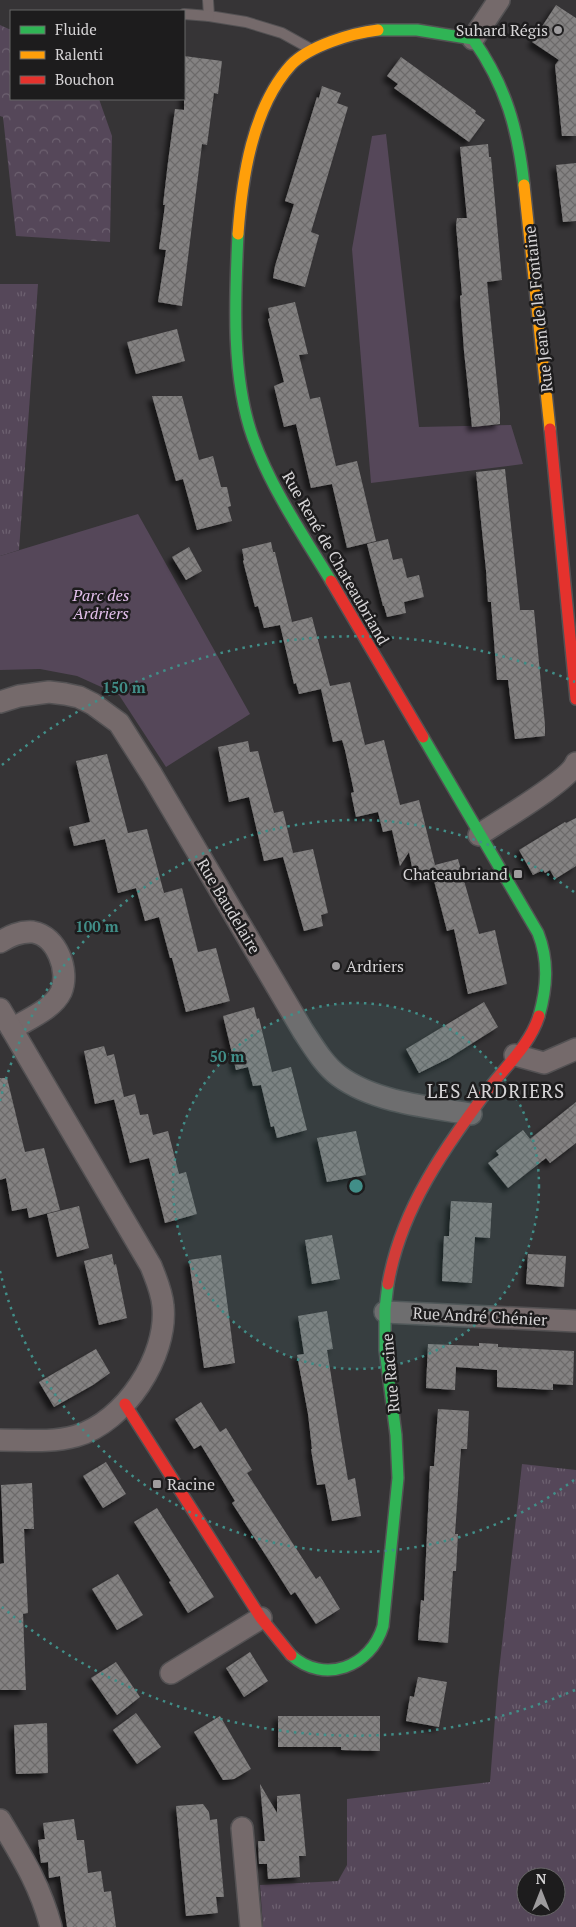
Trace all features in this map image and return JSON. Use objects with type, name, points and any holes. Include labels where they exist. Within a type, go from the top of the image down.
[{"type":"street","points":[[473,39],[499,0]]},
{"type":"street","name":"Rue René de Chateaubriand","points":[[473,39],[402,27],[374,28],[345,36],[312,50],[290,66],[272,88],[259,117],[247,163],[235,272],[236,336],[246,414],[257,452],[285,504],[479,835],[537,930],[546,953],[546,978],[541,1007],[533,1033],[515,1055]]},
{"type":"street","name":"Rue Jean de la Fontaine","points":[[473,39],[486,56],[506,97],[518,134],[564,562],[576,699]]},
{"type":"street","name":"Rue Baudelaire","points":[[0,702],[19,696],[49,692],[65,694],[79,697],[94,704],[119,723],[152,775],[303,1031],[320,1056],[338,1075],[364,1091],[389,1098],[471,1114]]},
{"type":"street","points":[[479,835],[558,782],[576,766]]},
{"type":"street","points":[[0,942],[15,934],[34,932],[49,940],[57,949],[65,980],[61,993],[51,1004],[12,1029]]},
{"type":"street","points":[[0,1009],[151,1266],[164,1306],[164,1320],[156,1357],[125,1404],[107,1421],[76,1436],[43,1441],[0,1440]]},
{"type":"street","points":[[515,1055],[544,1063],[576,1049]]},
{"type":"street","name":"Rue Racine","points":[[125,1404],[261,1618],[284,1648],[301,1664],[320,1672],[341,1669],[368,1654],[378,1640],[383,1622],[397,1474],[397,1446],[386,1364],[386,1292],[392,1263],[410,1208],[429,1175],[515,1055]]},
{"type":"street","name":"Rue André Chénier","points":[[385,1312],[576,1321]]},
{"type":"street","points":[[171,1673],[261,1618]]},
{"type":"street","points":[[0,1820],[31,1872],[45,1905],[51,1927]]},
{"type":"street","points":[[242,1828],[251,1927]]},
{"type":"lane","points":[[208,0],[209,16]]},
{"type":"lane","points":[[185,14],[246,22],[282,33],[312,50]]},
{"type":"green space","points":[[0,25],[10,30],[10,100],[99,100],[112,136],[110,242],[16,236],[3,117],[0,116]]},
{"type":"green space","points":[[386,134],[419,427],[511,425],[523,464],[371,483],[352,249],[372,136]]},
{"type":"green space","points":[[0,284],[38,284],[19,550],[0,556]]},
{"type":"green space","name":"Parc des Ardriers","points":[[138,514],[250,714],[166,767],[119,695],[77,676],[40,669],[0,670],[0,556]]},
{"type":"green space","points":[[522,1464],[576,1470],[576,1927],[263,1927],[260,1885],[338,1881],[347,1865],[347,1799],[490,1782],[498,1680]]},
{"type":"building","points":[[556,5],[576,18],[576,136],[562,136],[555,65],[559,60],[532,42]]},
{"type":"building","points":[[185,56],[222,61],[218,94],[214,93],[207,145],[202,144],[182,306],[158,302],[166,250],[159,249],[175,109],[184,110]]},
{"type":"building","points":[[401,57],[476,111],[475,113],[485,120],[469,142],[394,88],[398,84],[387,76]]},
{"type":"building","points":[[322,86],[341,93],[337,103],[348,107],[311,232],[319,235],[305,287],[273,278],[294,204],[285,201]]},
{"type":"building","points":[[488,144],[489,157],[491,157],[502,280],[487,282],[500,424],[472,427],[464,351],[460,296],[462,295],[456,225],[457,218],[467,218],[460,147]]},
{"type":"building","points":[[576,163],[576,221],[563,222],[556,165]]},
{"type":"building","points":[[295,302],[308,354],[299,355],[310,399],[320,397],[336,466],[357,461],[376,541],[347,548],[332,484],[311,488],[296,424],[284,427],[274,386],[284,382],[268,319],[270,318],[268,308]]},
{"type":"building","points":[[177,329],[185,361],[136,374],[127,342]]},
{"type":"building","points":[[152,396],[182,396],[199,460],[213,456],[221,487],[227,487],[231,506],[228,507],[232,521],[197,530],[183,479],[176,481]]},
{"type":"building","points":[[505,469],[520,610],[534,610],[545,725],[545,736],[515,739],[508,680],[497,680],[491,602],[488,602],[476,472]]},
{"type":"building","points":[[388,539],[393,560],[402,558],[407,578],[419,575],[424,597],[404,602],[406,613],[387,617],[367,544]]},
{"type":"building","points":[[271,542],[292,622],[312,617],[330,686],[350,682],[365,745],[384,740],[400,805],[419,800],[435,865],[458,859],[479,934],[495,930],[507,984],[468,994],[454,929],[447,931],[433,877],[415,882],[409,852],[400,866],[392,830],[383,832],[378,812],[356,817],[351,793],[354,792],[345,750],[342,740],[333,742],[321,689],[299,694],[296,683],[294,684],[280,625],[264,628],[258,606],[255,607],[243,561],[242,549]]},
{"type":"building","points":[[189,547],[202,571],[186,580],[172,557]]},
{"type":"building","points":[[248,741],[250,752],[258,751],[274,813],[283,811],[293,853],[313,849],[328,913],[321,915],[323,926],[304,931],[283,857],[264,861],[249,797],[229,802],[218,747]]},
{"type":"building","points":[[107,754],[128,833],[147,829],[164,893],[182,888],[198,952],[216,948],[230,1001],[186,1012],[159,917],[145,921],[136,888],[118,893],[105,839],[74,846],[69,827],[90,822],[76,761]]},
{"type":"building","points":[[576,818],[576,866],[555,879],[550,870],[545,873],[543,870],[533,875],[519,850],[565,822]]},
{"type":"building","points":[[484,1002],[498,1027],[449,1058],[419,1073],[406,1049]]},
{"type":"building","points":[[254,1007],[257,1019],[259,1018],[272,1072],[291,1067],[307,1130],[277,1138],[274,1126],[271,1127],[261,1085],[253,1086],[248,1067],[236,1070],[223,1016]]},
{"type":"building","points":[[104,1046],[107,1056],[114,1054],[124,1097],[135,1094],[140,1115],[148,1114],[153,1135],[168,1131],[179,1174],[186,1172],[197,1214],[165,1223],[149,1158],[130,1163],[114,1099],[95,1104],[84,1051]]},
{"type":"building","points":[[0,1078],[7,1078],[25,1152],[44,1148],[60,1210],[29,1218],[27,1208],[12,1211],[6,1178],[0,1180]]},
{"type":"building","points":[[576,1102],[576,1143],[550,1163],[546,1158],[508,1188],[488,1163],[499,1155],[496,1151],[523,1130],[530,1139]]},
{"type":"building","points":[[356,1131],[366,1175],[327,1182],[317,1138]]},
{"type":"building","points":[[451,1201],[492,1203],[490,1238],[475,1237],[472,1283],[442,1281],[444,1236],[449,1236]]},
{"type":"building","points":[[79,1206],[89,1248],[57,1257],[47,1214]]},
{"type":"building","points":[[332,1235],[340,1279],[312,1284],[305,1240]]},
{"type":"building","points":[[112,1254],[114,1265],[116,1264],[127,1318],[99,1325],[84,1261]]},
{"type":"building","points":[[528,1254],[566,1256],[564,1287],[526,1284]]},
{"type":"building","points":[[221,1255],[235,1363],[204,1368],[189,1260]]},
{"type":"building","points":[[327,1311],[333,1349],[327,1350],[342,1444],[348,1480],[355,1478],[361,1516],[332,1521],[325,1484],[317,1485],[308,1414],[297,1355],[304,1354],[298,1316]]},
{"type":"building","points":[[479,1343],[498,1344],[498,1347],[574,1351],[573,1385],[553,1384],[553,1390],[497,1387],[497,1370],[456,1367],[455,1390],[426,1388],[428,1344],[479,1346]]},
{"type":"building","points":[[96,1349],[110,1373],[54,1407],[39,1382]]},
{"type":"building","points":[[201,1402],[220,1432],[226,1428],[252,1470],[247,1473],[316,1579],[320,1576],[340,1609],[316,1624],[295,1592],[291,1595],[232,1503],[235,1501],[201,1445],[194,1449],[175,1419]]},
{"type":"building","points":[[438,1409],[469,1411],[467,1449],[461,1449],[455,1534],[458,1534],[456,1571],[453,1571],[448,1643],[418,1640],[421,1600],[424,1601],[430,1466],[434,1466]]},
{"type":"building","points":[[106,1462],[126,1494],[103,1508],[83,1476]]},
{"type":"building","points":[[32,1483],[34,1529],[24,1529],[28,1613],[23,1614],[26,1690],[0,1690],[0,1564],[4,1563],[1,1485]]},
{"type":"building","points":[[157,1508],[214,1597],[188,1613],[169,1582],[171,1581],[134,1522]]},
{"type":"building","points":[[118,1574],[143,1615],[117,1630],[92,1589]]},
{"type":"building","points":[[250,1652],[268,1681],[244,1697],[226,1668]]},
{"type":"building","points":[[116,1662],[140,1697],[117,1715],[91,1678]]},
{"type":"building","points":[[418,1677],[447,1682],[439,1727],[406,1721],[410,1696],[414,1697]]},
{"type":"building","points":[[136,1713],[161,1747],[137,1764],[113,1730]]},
{"type":"building","points":[[220,1716],[251,1769],[234,1779],[223,1780],[194,1732]]},
{"type":"building","points":[[278,1716],[380,1716],[380,1751],[341,1750],[341,1747],[278,1747]]},
{"type":"building","points":[[47,1723],[48,1773],[16,1774],[14,1725]]},
{"type":"building","points":[[260,1784],[277,1813],[277,1796],[300,1794],[306,1856],[299,1856],[300,1877],[268,1879],[267,1864],[259,1864],[258,1841],[265,1841]]},
{"type":"building","points":[[203,1804],[209,1812],[210,1820],[217,1819],[224,1897],[216,1897],[218,1913],[186,1916],[176,1806]]},
{"type":"building","points":[[74,1819],[77,1840],[84,1840],[88,1873],[101,1871],[104,1892],[111,1891],[116,1927],[67,1927],[60,1876],[49,1878],[48,1862],[41,1863],[38,1840],[45,1839],[43,1823]]},
{"type":"traffic: fast","points":[[378,30],[417,30],[473,39],[494,74],[509,109],[518,145],[524,185]]},
{"type":"traffic: fast","points":[[238,234],[236,337],[241,389],[246,414],[260,457],[269,475],[288,511],[331,581]]},
{"type":"traffic: fast","points":[[423,737],[538,933],[542,943],[546,974],[539,1016]]},
{"type":"traffic: fast","points":[[291,1655],[304,1664],[318,1669],[331,1670],[345,1667],[357,1661],[368,1652],[377,1640],[383,1626],[398,1478],[396,1435],[385,1350],[385,1309],[388,1284]]},
{"type":"traffic: slow","points":[[238,234],[242,190],[251,145],[258,123],[278,82],[299,58],[320,46],[344,37],[378,30]]},
{"type":"traffic: slow","points":[[524,185],[550,429]]},
{"type":"traffic: jam","points":[[550,429],[576,699]]},
{"type":"traffic: jam","points":[[331,581],[423,737]]},
{"type":"traffic: jam","points":[[388,1284],[394,1256],[403,1230],[427,1180],[473,1110],[524,1045],[539,1016]]},
{"type":"traffic: jam","points":[[125,1404],[261,1618],[291,1655]]},
{"type":"place","name":"Suhard Régis","points":[[558,30]]},
{"type":"place","name":"Chateaubriand","points":[[518,874]]},
{"type":"place","name":"Ardriers","points":[[336,966]]},
{"type":"place","name":"Racine","points":[[157,1484]]},
{"type":"district","name":"LES ARDRIERS","points":[[496,1090]]}]
